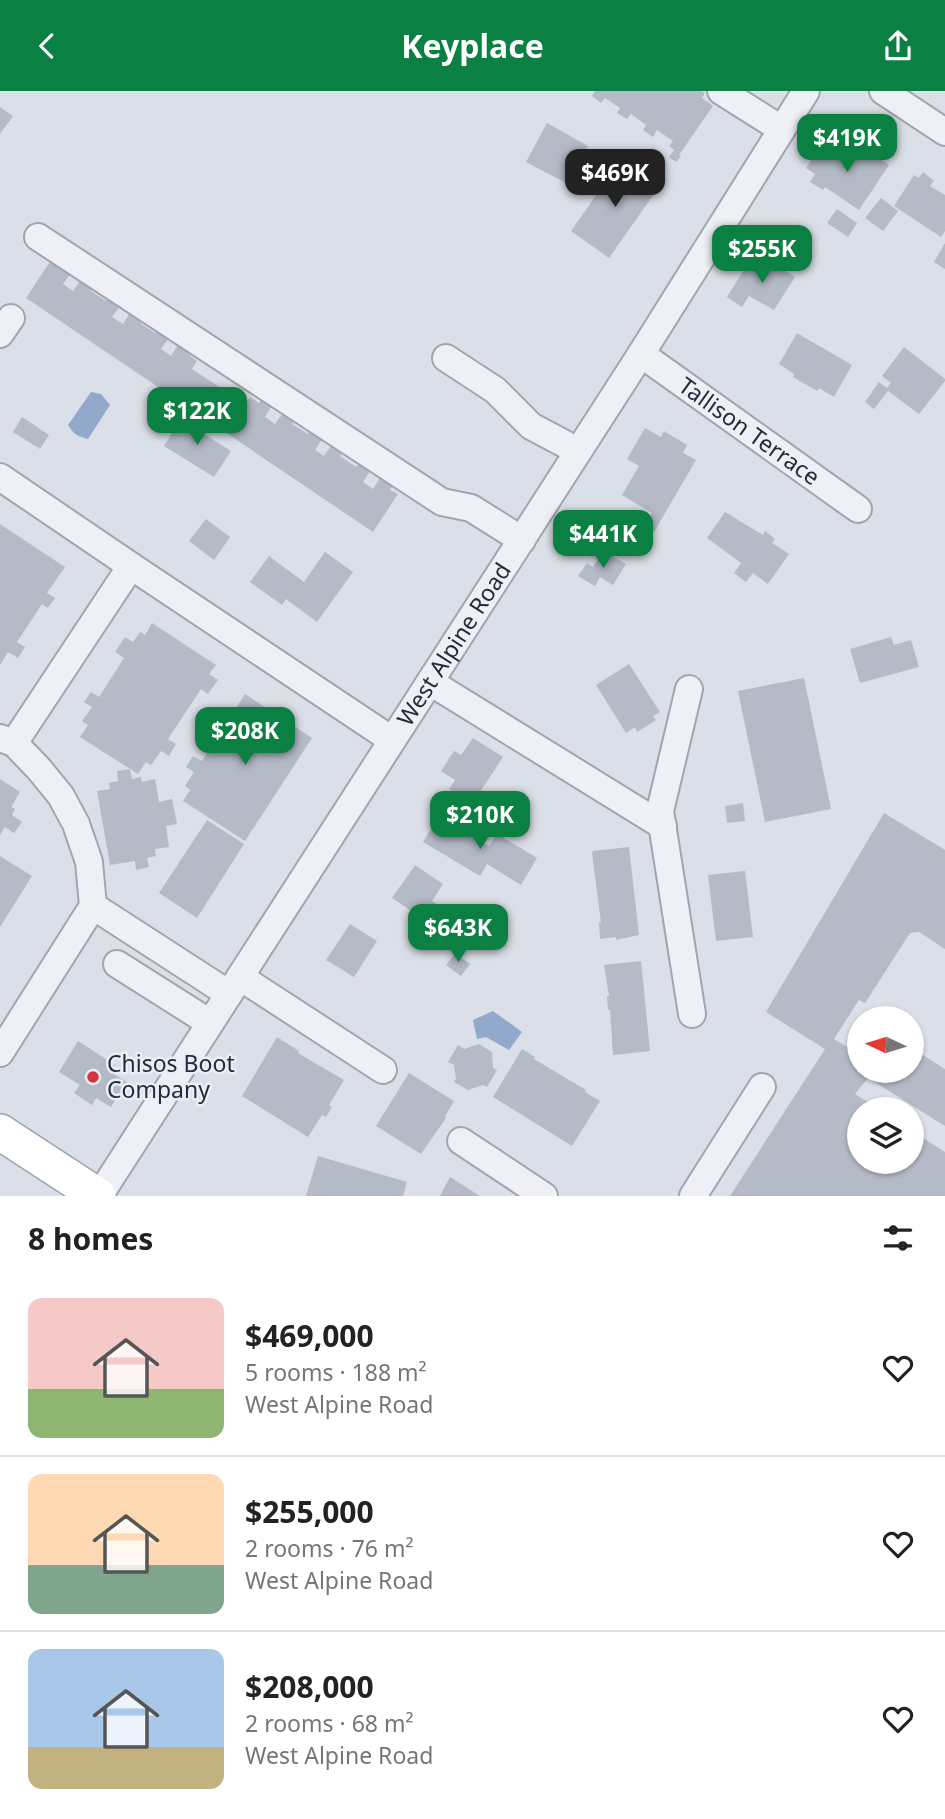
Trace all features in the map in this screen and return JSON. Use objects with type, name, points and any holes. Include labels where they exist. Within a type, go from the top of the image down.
[{"type":"main road","points":[[0,1132],[98,1196]]},
{"type":"street","points":[[721,91],[781,129]]},
{"type":"street","name":"West Alpine Road","points":[[98,1196],[522,540],[806,91]]},
{"type":"street","points":[[884,91],[945,132]]},
{"type":"street","points":[[38,237],[442,502],[471,508],[522,540]]},
{"type":"street","name":"Tallison Terrace","points":[[641,354],[858,509]]},
{"type":"street","points":[[446,358],[495,390],[531,426],[578,451]]},
{"type":"street","points":[[0,477],[392,740]]},
{"type":"street","points":[[0,1053],[93,906],[89,862],[76,824],[61,796],[7,740],[131,566]]},
{"type":"street","points":[[430,682],[663,826]]},
{"type":"street","points":[[689,689],[660,811],[692,1014]]},
{"type":"street","points":[[93,906],[383,1070]]},
{"type":"street","points":[[117,964],[210,1023]]},
{"type":"street","points":[[693,1196],[762,1087]]},
{"type":"street","points":[[461,1141],[544,1196]]},
{"type":"water","points":[[91,392],[101,394],[110,405],[88,439],[76,435],[68,425]]},
{"type":"water","points":[[493,1011],[522,1032],[509,1050],[486,1037],[477,1039],[473,1020]]},
{"type":"building","points":[[595,91],[701,91],[705,93],[702,98],[713,106],[676,162],[669,157],[674,150],[669,146],[673,141],[657,130],[653,137],[643,130],[646,125],[631,114],[627,119],[617,113],[620,108],[605,98],[601,103],[592,96]]},
{"type":"building","points":[[0,107],[13,116],[0,134]]},
{"type":"building","points":[[547,123],[588,146],[568,184],[526,162]]},
{"type":"building","points":[[821,145],[844,160],[841,164],[845,167],[859,145],[889,165],[859,210],[825,187],[823,190],[810,182],[815,174],[806,168]]},
{"type":"building","points":[[621,160],[659,187],[609,258],[571,231]]},
{"type":"building","points":[[923,172],[934,181],[930,186],[945,195],[945,231],[941,237],[894,206],[914,175],[919,178]]},
{"type":"building","points":[[881,198],[898,211],[883,231],[865,218]]},
{"type":"building","points":[[837,209],[857,223],[848,237],[827,223]]},
{"type":"building","points":[[945,243],[945,269],[934,262]]},
{"type":"building","points":[[51,260],[71,273],[63,284],[73,291],[82,278],[94,286],[91,291],[106,301],[110,295],[122,303],[112,317],[123,324],[131,311],[143,318],[140,323],[155,333],[159,328],[171,335],[161,349],[171,356],[181,340],[194,349],[190,356],[197,361],[192,369],[245,404],[250,397],[259,403],[263,397],[273,404],[265,417],[275,424],[284,411],[296,419],[292,424],[308,434],[310,430],[323,438],[315,450],[324,456],[333,443],[344,451],[340,456],[356,467],[360,462],[371,470],[363,482],[373,489],[382,475],[394,484],[390,490],[398,494],[373,532],[26,298]]},
{"type":"building","points":[[768,260],[795,277],[774,310],[749,296],[742,307],[727,297],[749,262],[762,270]]},
{"type":"building","points":[[797,333],[852,365],[834,397],[793,377],[794,374],[779,364]]},
{"type":"building","points":[[904,347],[945,381],[919,414],[888,391],[874,409],[865,402],[879,382],[887,388],[891,383],[882,376]]},
{"type":"building","points":[[22,417],[49,435],[40,449],[13,432]]},
{"type":"building","points":[[181,418],[190,424],[193,419],[207,429],[204,434],[231,451],[214,477],[164,446]]},
{"type":"building","points":[[645,428],[661,437],[664,431],[687,445],[683,453],[696,460],[654,532],[644,527],[652,513],[622,495],[639,466],[627,459]]},
{"type":"building","points":[[725,512],[763,535],[765,531],[775,539],[772,543],[789,554],[768,584],[753,573],[746,582],[734,573],[741,563],[707,538]]},
{"type":"building","points":[[206,519],[230,537],[214,560],[189,541]]},
{"type":"building","points":[[0,524],[65,567],[47,593],[55,598],[48,608],[42,604],[17,642],[25,647],[18,658],[8,652],[0,665]]},
{"type":"building","points":[[603,551],[626,564],[613,585],[600,577],[595,586],[578,576],[587,563],[593,567]]},
{"type":"building","points":[[325,552],[353,572],[317,622],[286,599],[282,605],[250,582],[269,556],[304,582]]},
{"type":"building","points":[[152,623],[216,665],[209,674],[218,680],[208,694],[201,689],[168,739],[176,744],[169,756],[161,751],[151,765],[146,762],[138,774],[80,737],[88,725],[82,721],[92,707],[84,702],[91,692],[99,697],[124,658],[115,652],[125,637],[133,642],[140,632],[145,635]]},
{"type":"building","points":[[891,637],[894,645],[911,640],[919,667],[860,683],[850,649]]},
{"type":"building","points":[[629,664],[660,712],[653,716],[656,720],[637,732],[635,727],[626,733],[596,685]]},
{"type":"building","points":[[804,678],[831,809],[765,822],[738,691]]},
{"type":"building","points":[[245,694],[312,738],[245,841],[183,801],[190,790],[185,786],[194,772],[186,767],[193,756],[202,761]]},
{"type":"building","points":[[473,738],[503,757],[472,804],[449,789],[455,780],[441,771],[454,751],[461,755]]},
{"type":"building","points":[[130,769],[132,779],[141,777],[142,782],[155,779],[159,802],[172,799],[177,824],[166,826],[169,847],[155,849],[156,856],[147,858],[149,867],[136,870],[135,861],[110,865],[97,791],[110,789],[109,783],[118,781],[117,771]]},
{"type":"building","points":[[0,779],[20,792],[11,807],[15,809],[12,815],[22,822],[14,833],[5,827],[0,835]]},
{"type":"building","points":[[743,803],[745,821],[727,823],[725,806]]},
{"type":"building","points":[[884,813],[945,850],[945,949],[919,932],[910,933],[865,1003],[859,1000],[855,1006],[847,1006],[847,1019],[834,1039],[847,1047],[847,1083],[864,1083],[855,1094],[860,1097],[847,1097],[847,1174],[924,1174],[924,1139],[945,1152],[945,1196],[730,1196],[825,1049],[766,1012]]},
{"type":"building","points":[[439,816],[489,846],[497,834],[537,858],[521,885],[487,864],[480,876],[423,842]]},
{"type":"building","points":[[207,820],[244,844],[197,918],[159,893]]},
{"type":"building","points":[[629,847],[639,935],[616,940],[616,937],[600,939],[601,923],[592,853]]},
{"type":"building","points":[[0,856],[32,876],[0,927]]},
{"type":"building","points":[[415,865],[443,884],[432,901],[454,915],[443,932],[392,898]]},
{"type":"building","points":[[745,871],[753,937],[716,941],[708,875]]},
{"type":"building","points":[[350,924],[377,941],[354,977],[326,960]]},
{"type":"building","points":[[455,953],[470,964],[461,976],[446,965]]},
{"type":"building","points":[[641,961],[650,1051],[613,1055],[604,965]]},
{"type":"building","points":[[277,1037],[299,1051],[298,1053],[344,1080],[329,1105],[332,1107],[326,1117],[322,1115],[308,1137],[242,1096]]},
{"type":"building","name":"Chisos Boot Company","points":[[78,1041],[115,1065],[111,1072],[127,1082],[111,1107],[96,1098],[92,1105],[74,1093],[80,1085],[59,1072]]},
{"type":"building","points":[[479,1044],[492,1052],[493,1068],[497,1070],[487,1087],[483,1085],[468,1090],[454,1082],[454,1065],[448,1062],[458,1045],[464,1049]]},
{"type":"building","points":[[522,1049],[600,1101],[572,1146],[493,1097]]},
{"type":"building","points":[[924,1056],[945,1069],[945,1126],[924,1113],[924,1097],[898,1097],[876,1083],[924,1083]]},
{"type":"building","points":[[409,1073],[454,1101],[446,1118],[421,1154],[376,1126]]},
{"type":"building","points":[[318,1156],[407,1182],[403,1196],[306,1196]]},
{"type":"building","points":[[450,1177],[480,1196],[440,1196]]},
{"type":"place","name":"Chisos Boot Company","points":[[93,1077]]}]
